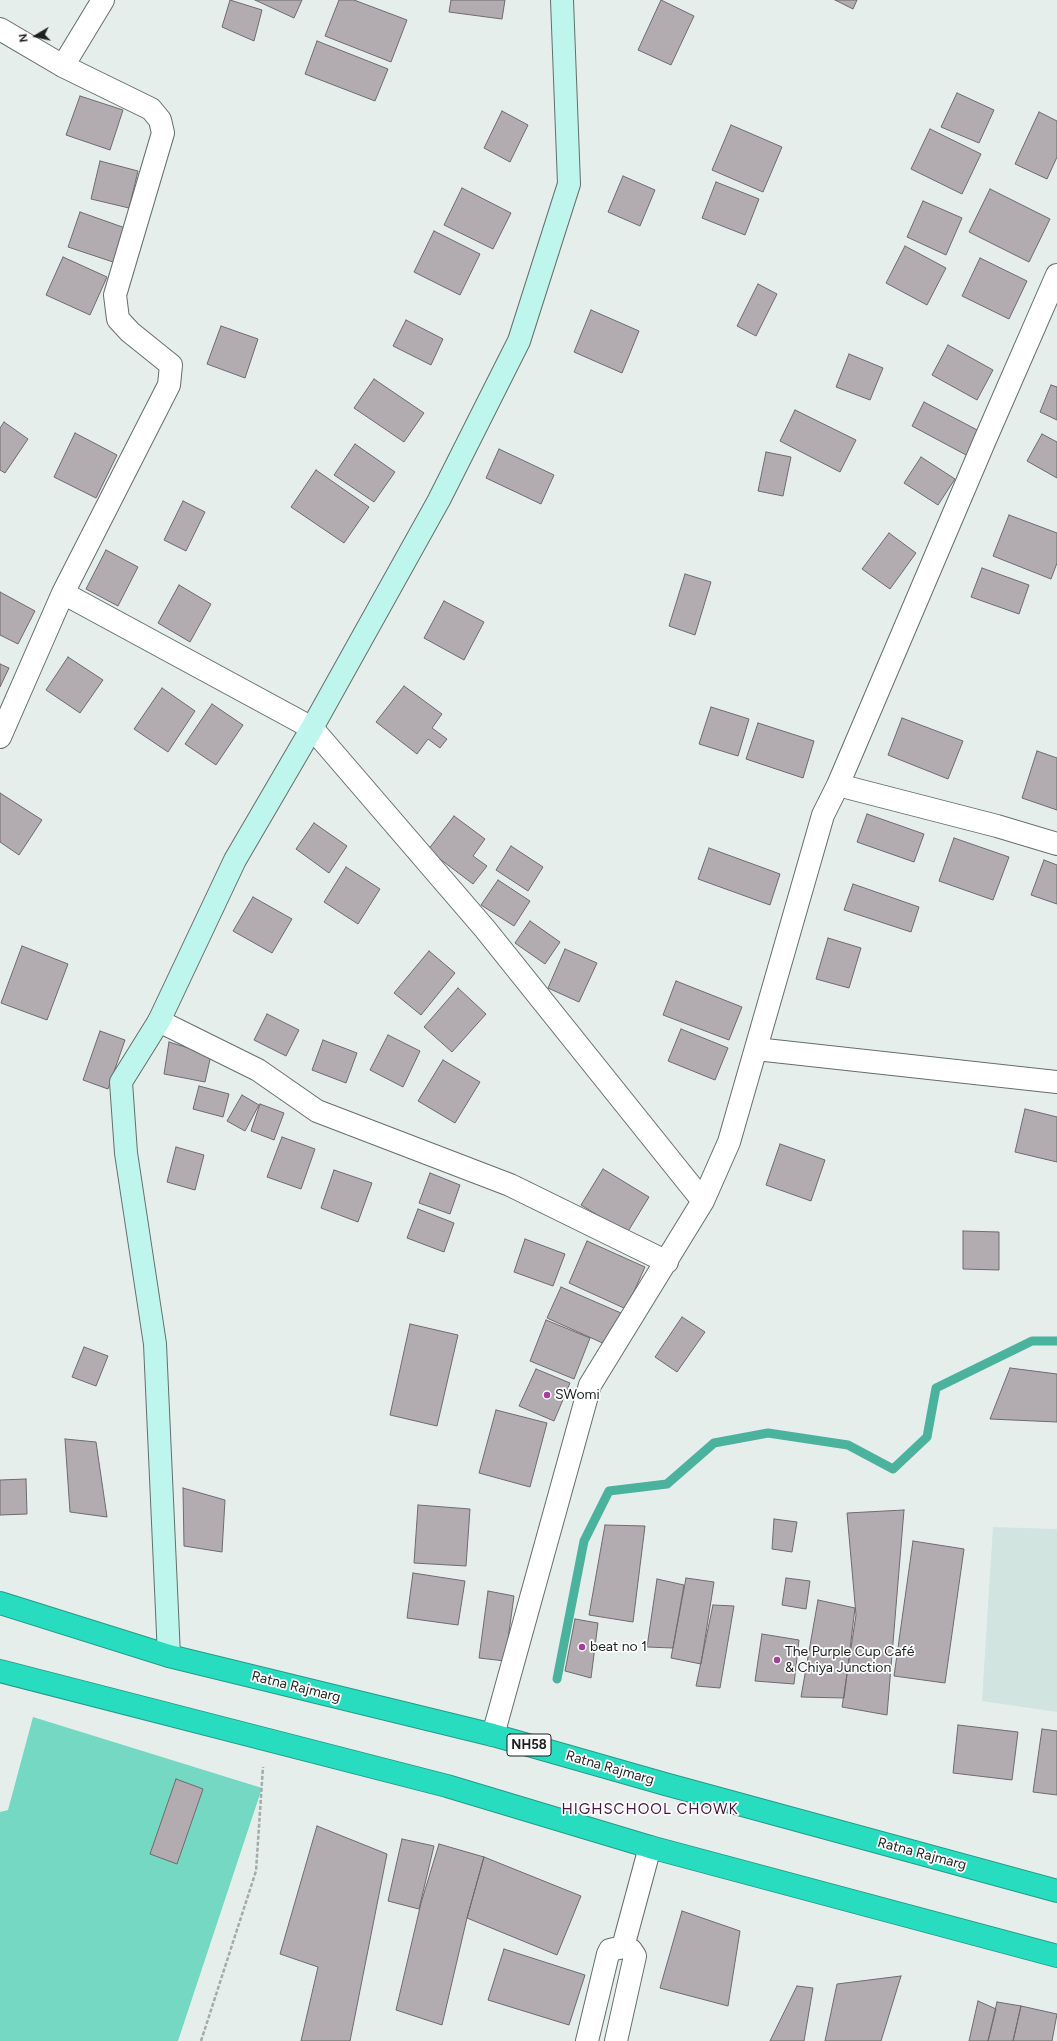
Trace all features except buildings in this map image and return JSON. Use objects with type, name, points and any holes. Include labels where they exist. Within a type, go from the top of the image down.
[{"type":"highway","name":"Ratna Rajmarg","points":[[0,1603],[169,1656],[493,1735],[665,1784],[1057,1891]]},
{"type":"highway","points":[[0,1671],[126,1702],[265,1740],[447,1786],[650,1847],[1057,1956]]},
{"type":"street","points":[[63,66],[102,0]]},
{"type":"street","points":[[169,1656],[155,1344],[126,1153],[121,1082],[159,1021],[235,860],[312,728],[439,500],[519,341],[569,184],[562,0]]},
{"type":"street","points":[[0,30],[63,66],[151,108],[160,120],[163,133],[115,295],[118,319],[130,332],[171,365],[169,386],[63,593],[0,737]]},
{"type":"street","points":[[493,1735],[590,1385],[667,1262],[703,1200],[729,1142],[823,814],[838,785],[1057,275]]},
{"type":"street","points":[[63,593],[312,728],[485,929],[703,1200]]},
{"type":"street","points":[[838,785],[997,826],[1057,844]]},
{"type":"street","points":[[159,1021],[258,1070],[317,1110],[510,1185],[667,1262]]},
{"type":"street","points":[[756,1048],[1057,1082]]},
{"type":"street","points":[[588,2041],[615,1950],[650,1847]]},
{"type":"street","points":[[615,1950],[631,1950],[635,1956],[616,2041]]},
{"type":"path","points":[[200,2041],[256,1870],[265,1740]]},
{"type":"shaded area","points":[[993,1527],[1057,1529],[1057,1712],[982,1701]]},
{"type":"green space","points":[[33,1717],[262,1788],[178,2041],[0,2041],[0,1812],[8,1810]]},
{"type":"waterway","points":[[557,1679],[584,1541],[609,1491],[667,1484],[714,1443],[768,1433],[848,1445],[893,1469],[927,1437],[936,1388],[1032,1341],[1057,1341]]},
{"type":"place","name":"SWomi","points":[[547,1395]]},
{"type":"place","name":"beat no 1","points":[[582,1647]]},
{"type":"place","name":"The Purple Cup Café & Chiya Junction","points":[[777,1660]]},
{"type":"district","name":"HIGHSCHOOL CHOWK","points":[[650,1810]]}]
